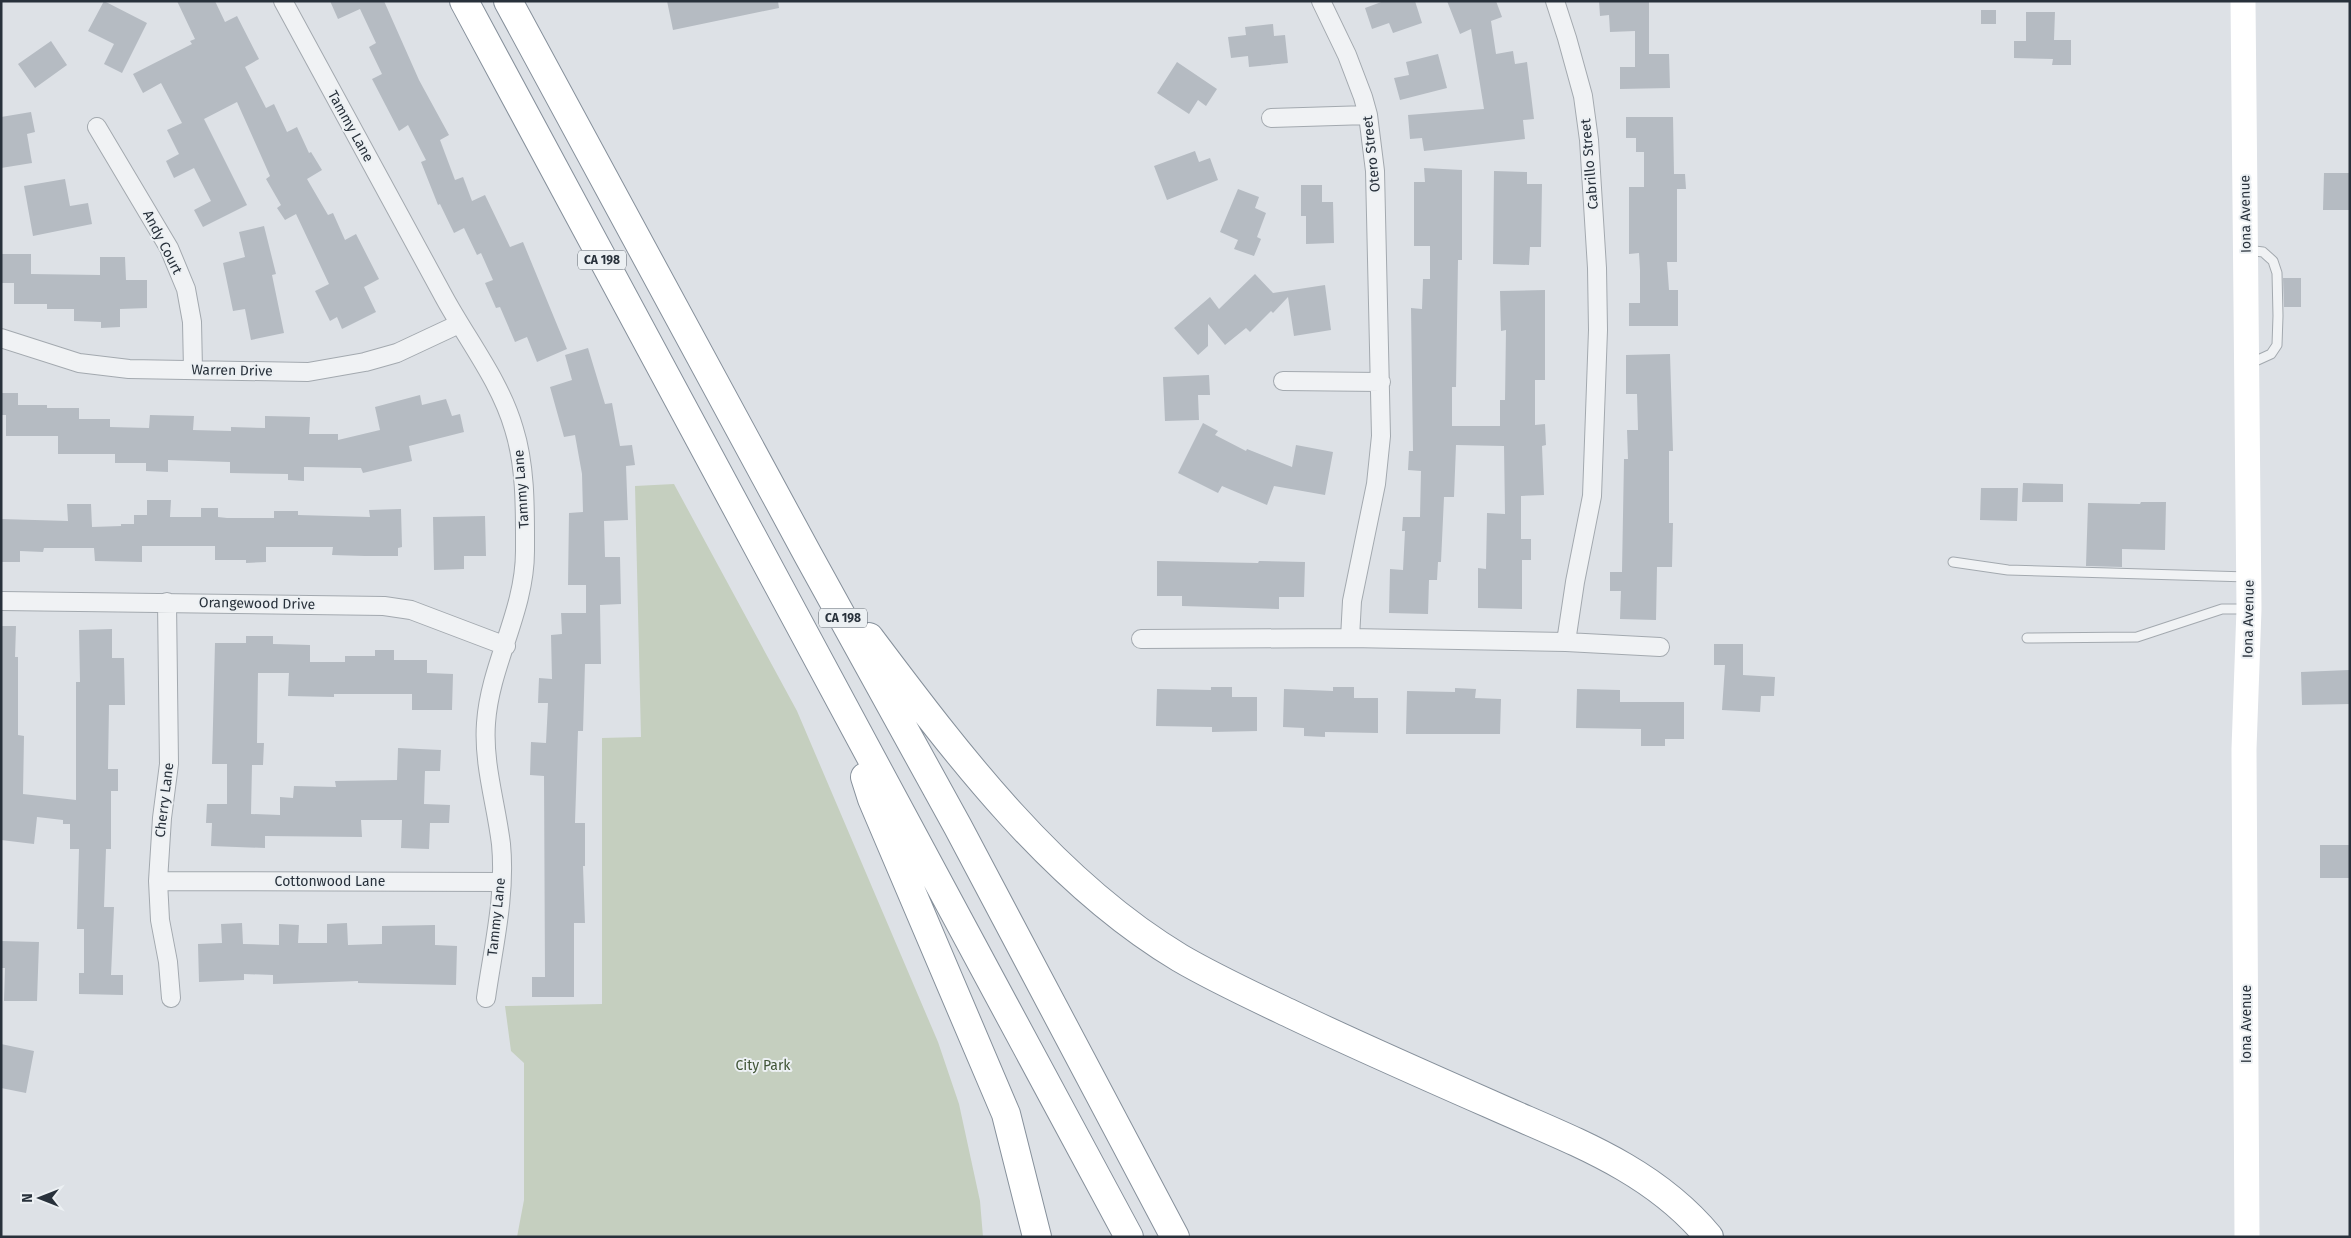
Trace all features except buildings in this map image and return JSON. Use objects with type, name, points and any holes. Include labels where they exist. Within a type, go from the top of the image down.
[{"type":"highway","name":"CA 198","points":[[464,1],[1129,1237]]},
{"type":"highway","name":"CA 198","points":[[508,1],[808,555],[958,827],[1175,1237]]},
{"type":"highway","points":[[808,555],[932,720],[1031,836],[1109,908],[1178,957],[1234,987],[1343,1039],[1622,1164],[1670,1197],[1709,1237]]},
{"type":"highway","points":[[842,706],[872,799],[1006,1114],[1037,1237]]},
{"type":"street","name":"Tammy Lane","points":[[283,1],[458,324],[504,399],[515,432],[521,465],[525,555],[520,598],[492,686],[486,722],[486,757],[501,845],[500,913],[486,998]]},
{"type":"street","name":"Otero Street","points":[[1321,1],[1347,55],[1368,115],[1375,171],[1381,436],[1376,484],[1352,601],[1350,638]]},
{"type":"street","name":"Cabrillo Street","points":[[1555,1],[1568,38],[1582,96],[1587,131],[1597,268],[1598,330],[1592,496],[1566,642]]},
{"type":"street","name":"Iona Avenue","points":[[2243,1],[2249,576],[2244,749],[2247,1237]]},
{"type":"street","points":[[1272,118],[1368,115]]},
{"type":"street","name":"Andy Court","points":[[97,127],[169,248],[186,289],[192,322],[193,370]]},
{"type":"street","name":"Warren Drive","points":[[1,338],[79,363],[128,369],[308,372],[365,362],[397,353],[458,324]]},
{"type":"street","points":[[1283,381],[1381,382]]},
{"type":"street","name":"Orangewood Drive","points":[[1,601],[384,606],[411,610],[506,646]]},
{"type":"street","name":"Cherry Lane","points":[[167,602],[169,764],[161,827],[158,881],[160,920],[168,962],[171,998]]},
{"type":"street","points":[[1141,639],[1350,638],[1566,642],[1660,647]]},
{"type":"street","name":"Cottonwood Lane","points":[[158,881],[501,882]]},
{"type":"lane","points":[[1953,562],[2008,570],[2249,576]]},
{"type":"lane","points":[[2027,638],[2137,637],[2222,609],[2249,609]]},
{"type":"green space","name":"City Park","points":[[674,484],[797,711],[938,1042],[959,1104],[980,1201],[983,1237],[517,1237],[524,1200],[524,1063],[511,1051],[505,1006],[602,1004],[602,738],[641,737],[635,486]]}]
